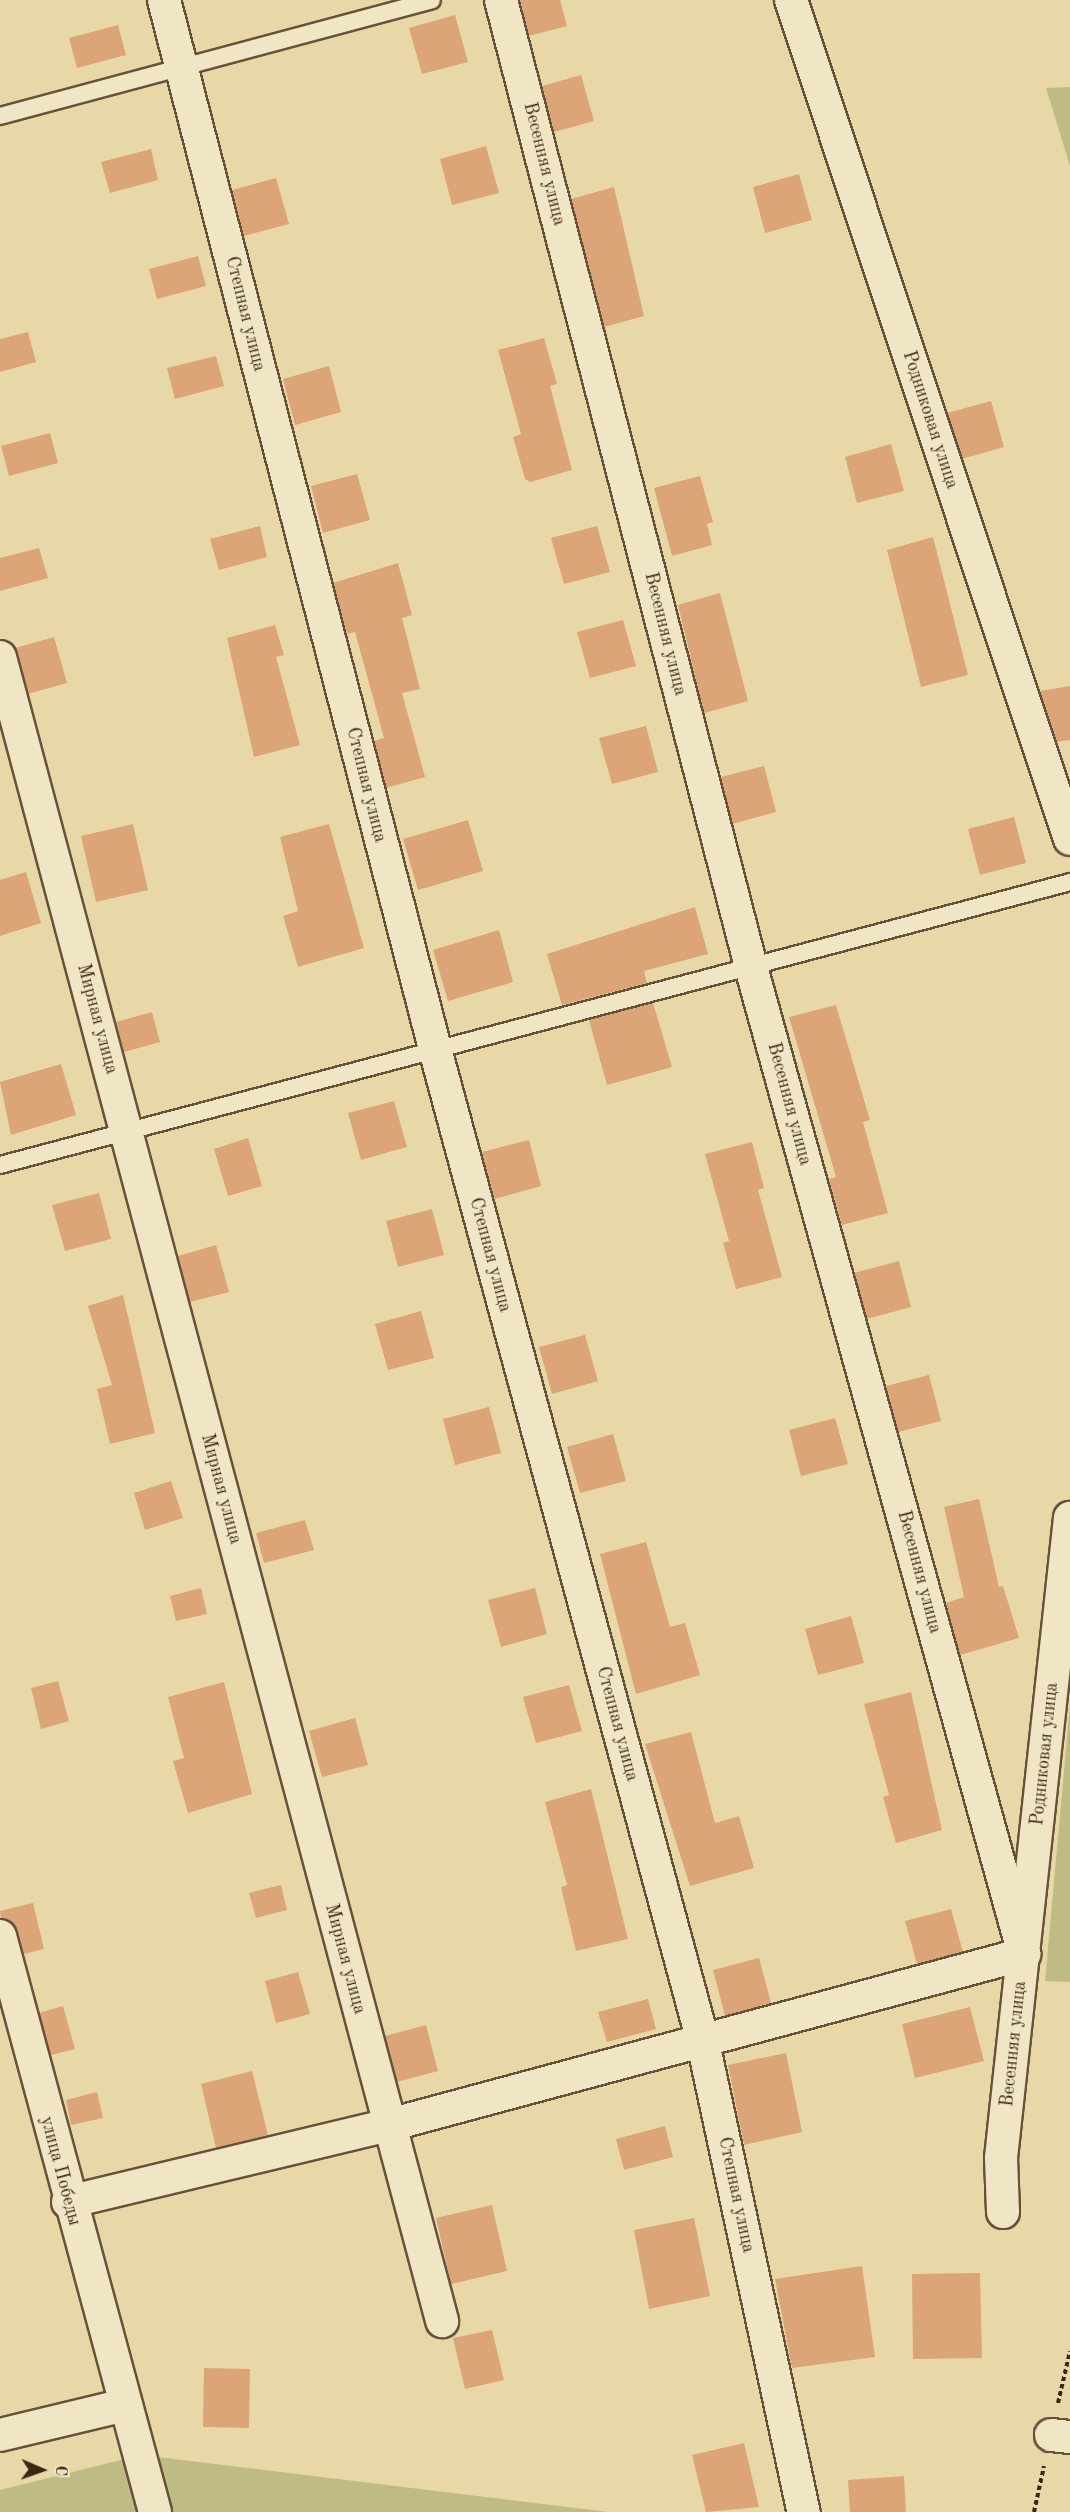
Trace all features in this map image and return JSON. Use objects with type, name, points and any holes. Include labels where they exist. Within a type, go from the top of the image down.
[{"type":"street","name":"Степная улица","points":[[164,0],[435,1049],[702,2038],[804,2512]]},
{"type":"street","name":"Весенняя улица","points":[[501,0],[751,967],[1024,1954],[1001,2158],[1003,2212]]},
{"type":"street","name":"Родниковая улица","points":[[791,0],[1070,839]]},
{"type":"street","name":"Мирная улица","points":[[0,657],[442,2322]]},
{"type":"street","name":"Родниковая улица","points":[[1024,1954],[1070,1518]]},
{"type":"street","name":"улица Победы","points":[[0,1936],[68,2202],[155,2512]]},
{"type":"street","points":[[68,2202],[389,2125],[702,2038],[1024,1954]]},
{"type":"street","points":[[0,2435],[125,2405]]},
{"type":"lane","points":[[0,116],[432,0]]},
{"type":"lane","points":[[0,1165],[1070,882]]},
{"type":"shaded area","points":[[1070,87],[1070,166],[1046,88]]},
{"type":"shaded area","points":[[1070,1705],[1070,1982],[1045,1981]]},
{"type":"shaded area","points":[[141,2455],[608,2512],[0,2512],[0,2490]]},
{"type":"building","points":[[520,0],[560,0],[567,26],[529,36]]},
{"type":"building","points":[[455,15],[468,62],[422,74],[409,28]]},
{"type":"building","points":[[118,25],[126,55],[77,68],[69,38]]},
{"type":"building","points":[[581,75],[594,121],[554,132],[542,86]]},
{"type":"building","points":[[486,146],[499,193],[452,205],[440,159]]},
{"type":"building","points":[[151,149],[158,180],[110,193],[101,162]]},
{"type":"building","points":[[799,174],[812,220],[765,233],[753,187]]},
{"type":"building","points":[[276,178],[289,224],[244,236],[232,190]]},
{"type":"building","points":[[614,187],[644,316],[604,327],[571,199]]},
{"type":"building","points":[[198,256],[206,286],[157,299],[149,269]]},
{"type":"building","points":[[28,332],[36,362],[0,372],[0,339]]},
{"type":"building","points":[[544,338],[557,384],[550,386],[572,470],[530,482],[525,479],[513,437],[521,434],[498,350]]},
{"type":"building","points":[[216,356],[224,386],[175,399],[167,368]]},
{"type":"building","points":[[329,366],[341,412],[295,425],[283,379]]},
{"type":"building","points":[[991,401],[1004,447],[962,459],[947,413]]},
{"type":"building","points":[[50,433],[58,463],[9,476],[1,446]]},
{"type":"building","points":[[891,444],[904,491],[857,503],[845,457]]},
{"type":"building","points":[[357,474],[370,520],[323,533],[311,486]]},
{"type":"building","points":[[700,476],[713,522],[707,524],[712,545],[672,556],[654,488]]},
{"type":"building","points":[[260,526],[267,557],[219,570],[210,539]]},
{"type":"building","points":[[597,526],[610,572],[564,584],[551,538]]},
{"type":"building","points":[[933,537],[968,675],[921,687],[887,550]]},
{"type":"building","points":[[39,548],[48,578],[0,591],[0,558]]},
{"type":"building","points":[[398,563],[412,615],[402,618],[420,689],[402,693],[425,777],[386,788],[374,741],[384,738],[355,632],[347,634],[333,583]]},
{"type":"building","points":[[720,593],[748,701],[704,713],[678,605]]},
{"type":"building","points":[[623,620],[636,666],[590,678],[577,632]]},
{"type":"building","points":[[275,625],[284,655],[276,657],[300,745],[254,757],[227,638]]},
{"type":"building","points":[[54,637],[67,683],[28,694],[15,648]]},
{"type":"building","points":[[1070,686],[1070,740],[1057,742],[1040,691]]},
{"type":"building","points":[[646,726],[658,772],[612,784],[599,738]]},
{"type":"building","points":[[764,766],[776,812],[732,824],[721,777]]},
{"type":"building","points":[[1014,817],[1026,863],[980,875],[968,829]]},
{"type":"building","points":[[468,820],[483,871],[418,890],[403,839]]},
{"type":"building","points":[[133,824],[148,890],[96,902],[81,836]]},
{"type":"building","points":[[329,824],[364,948],[298,967],[283,916],[298,911],[280,837]]},
{"type":"building","points":[[26,872],[41,923],[0,936],[0,880]]},
{"type":"building","points":[[695,907],[708,954],[644,971],[647,983],[562,1005],[547,954]]},
{"type":"building","points":[[499,930],[513,982],[448,1001],[433,950]]},
{"type":"building","points":[[653,1003],[672,1067],[607,1085],[589,1020]]},
{"type":"building","points":[[836,1005],[870,1120],[863,1122],[888,1213],[842,1225],[829,1179],[836,1177],[789,1017]]},
{"type":"building","points":[[152,1012],[160,1042],[124,1052],[116,1022]]},
{"type":"building","points":[[61,1064],[76,1115],[11,1135],[0,1082]]},
{"type":"building","points":[[394,1101],[407,1147],[361,1160],[348,1113]]},
{"type":"building","points":[[248,1138],[262,1186],[228,1196],[214,1149]]},
{"type":"building","points":[[529,1140],[541,1186],[495,1199],[482,1152]]},
{"type":"building","points":[[752,1142],[764,1188],[758,1190],[782,1277],[736,1289],[723,1243],[729,1241],[705,1154]]},
{"type":"building","points":[[99,1193],[111,1239],[65,1251],[52,1205]]},
{"type":"building","points":[[432,1209],[444,1255],[398,1267],[386,1221]]},
{"type":"building","points":[[216,1245],[229,1292],[190,1302],[178,1256]]},
{"type":"building","points":[[899,1261],[911,1307],[867,1319],[854,1273]]},
{"type":"building","points":[[123,1295],[155,1433],[110,1444],[97,1389],[112,1385],[88,1306]]},
{"type":"building","points":[[421,1311],[434,1358],[388,1370],[375,1324]]},
{"type":"building","points":[[585,1335],[598,1381],[552,1394],[539,1347]]},
{"type":"building","points":[[929,1375],[941,1421],[898,1432],[886,1386]]},
{"type":"building","points":[[489,1407],[501,1453],[455,1465],[443,1419]]},
{"type":"building","points":[[835,1418],[848,1464],[801,1476],[789,1430]]},
{"type":"building","points":[[613,1434],[626,1481],[580,1493],[567,1447]]},
{"type":"building","points":[[171,1481],[183,1518],[145,1530],[134,1493]]},
{"type":"building","points":[[979,1499],[999,1587],[1003,1586],[1019,1638],[960,1655],[946,1603],[964,1597],[944,1507]]},
{"type":"building","points":[[305,1520],[314,1550],[264,1563],[256,1533]]},
{"type":"building","points":[[646,1542],[670,1627],[685,1623],[700,1675],[636,1694],[600,1554]]},
{"type":"building","points":[[201,1588],[207,1614],[176,1621],[170,1596]]},
{"type":"building","points":[[535,1588],[547,1634],[501,1647],[488,1600]]},
{"type":"building","points":[[851,1616],[864,1663],[818,1675],[805,1629]]},
{"type":"building","points":[[58,1681],[69,1721],[41,1729],[31,1688]]},
{"type":"building","points":[[224,1682],[252,1794],[188,1813],[173,1761],[184,1758],[168,1697]]},
{"type":"building","points":[[569,1685],[582,1731],[536,1743],[523,1697]]},
{"type":"building","points":[[911,1692],[942,1830],[896,1843],[883,1797],[889,1795],[864,1704]]},
{"type":"building","points":[[355,1718],[368,1765],[322,1777],[309,1731]]},
{"type":"building","points":[[691,1732],[715,1823],[739,1816],[754,1868],[690,1886],[645,1744]]},
{"type":"building","points":[[591,1789],[628,1939],[576,1951],[561,1887],[567,1885],[545,1802]]},
{"type":"building","points":[[281,1885],[287,1910],[256,1918],[249,1893]]},
{"type":"building","points":[[33,1903],[44,1949],[24,1954],[17,1931],[1,1919],[0,1911]]},
{"type":"building","points":[[951,1909],[963,1952],[917,1964],[905,1921]]},
{"type":"building","points":[[759,1958],[771,2003],[725,2016],[713,1970]]},
{"type":"building","points":[[298,1972],[310,2014],[276,2023],[265,1981]]},
{"type":"building","points":[[648,1999],[656,2029],[607,2042],[598,2012]]},
{"type":"building","points":[[63,2006],[75,2049],[51,2055],[39,2013]]},
{"type":"building","points":[[970,2007],[984,2061],[915,2078],[902,2024]]},
{"type":"building","points":[[426,2025],[438,2071],[397,2082],[385,2036]]},
{"type":"building","points":[[786,2053],[802,2132],[744,2145],[728,2065]]},
{"type":"building","points":[[252,2071],[268,2135],[216,2148],[201,2084]]},
{"type":"building","points":[[97,2092],[103,2118],[71,2125],[66,2100]]},
{"type":"building","points":[[665,2126],[673,2157],[624,2170],[616,2139]]},
{"type":"building","points":[[492,2205],[507,2271],[451,2284],[436,2218]]},
{"type":"building","points":[[694,2218],[710,2296],[649,2309],[634,2230]]},
{"type":"building","points":[[862,2266],[875,2357],[792,2368],[775,2279]]},
{"type":"building","points":[[980,2273],[982,2358],[913,2359],[912,2274]]},
{"type":"building","points":[[492,2330],[504,2380],[465,2389],[453,2338]]},
{"type":"building","points":[[204,2368],[250,2369],[249,2428],[203,2427]]},
{"type":"building","points":[[744,2443],[759,2507],[706,2512],[692,2455]]},
{"type":"building","points":[[904,2476],[906,2512],[850,2512],[848,2480]]}]
